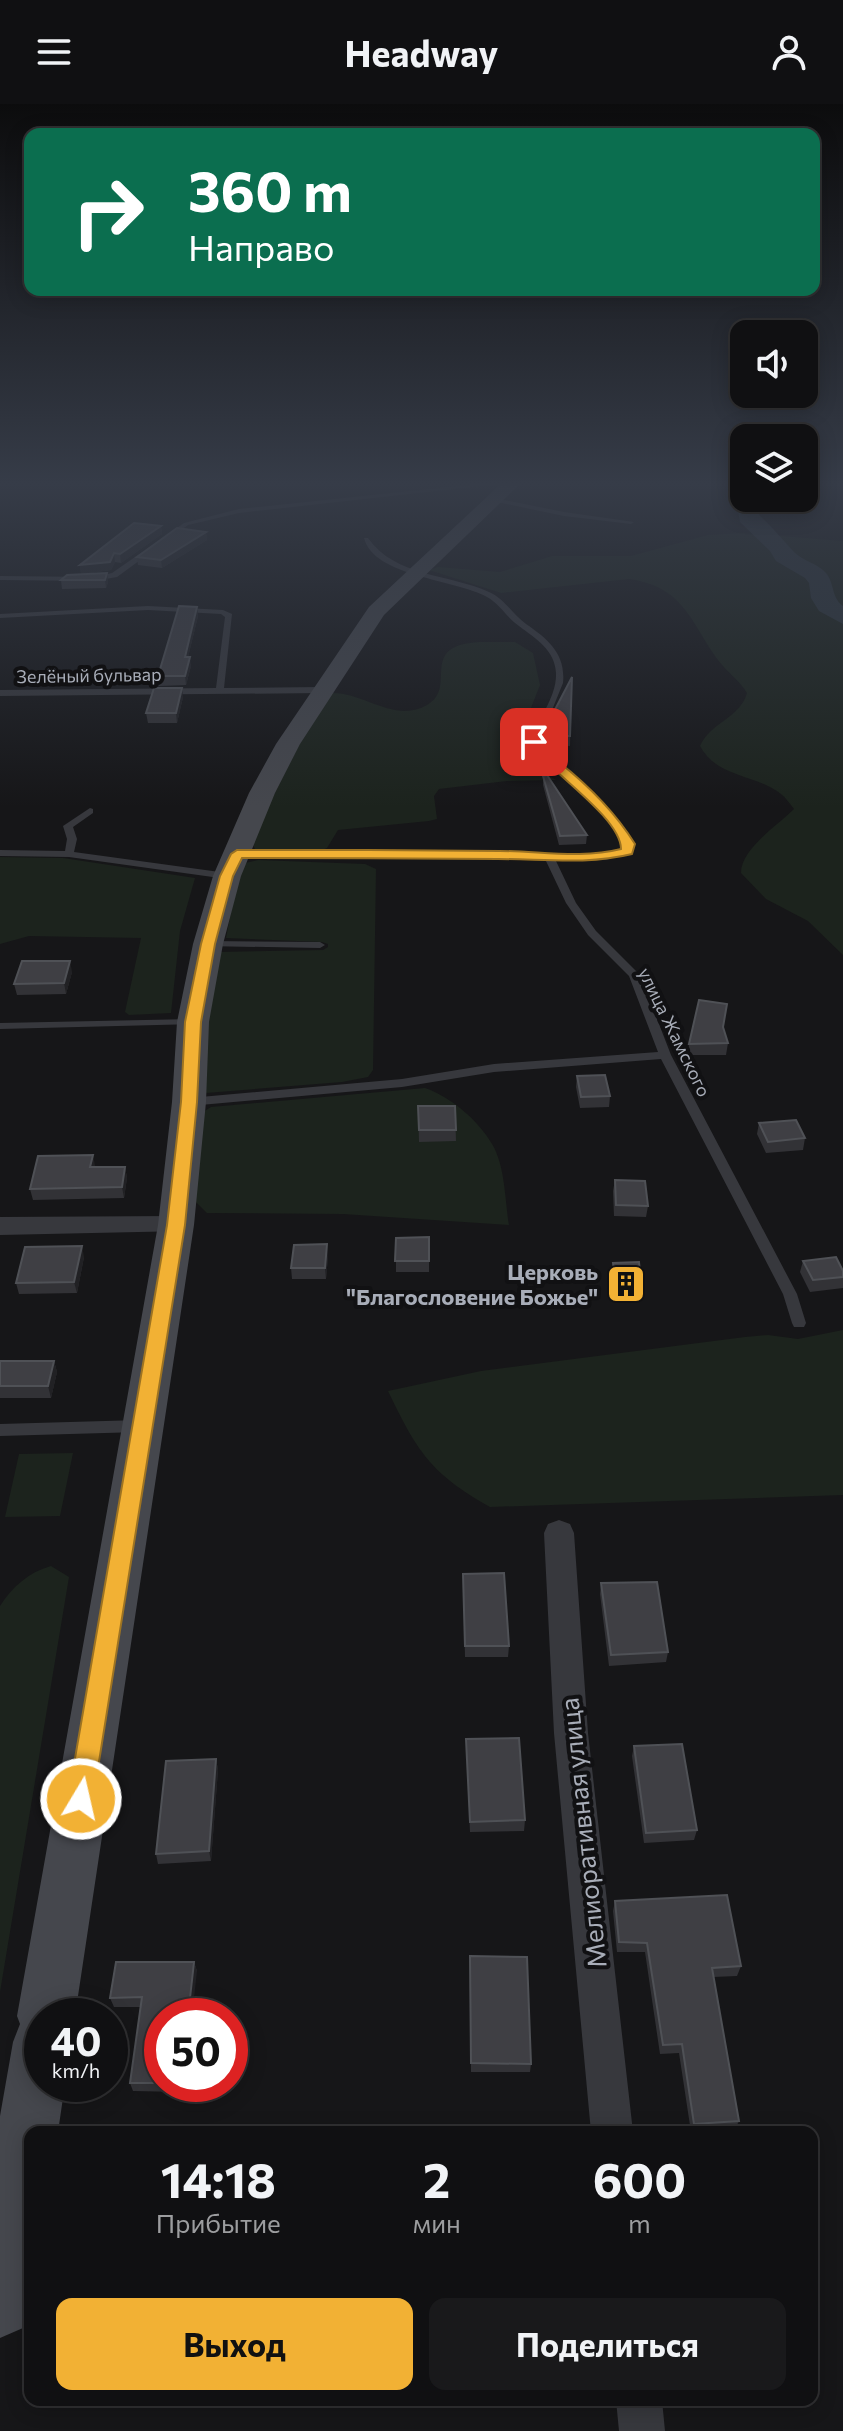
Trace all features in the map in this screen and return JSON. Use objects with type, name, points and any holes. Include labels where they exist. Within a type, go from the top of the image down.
[{"type":"main road","points":[[49,1998],[140,1426],[176,1225],[189,1102],[193,1022],[208,944],[232,865],[262,793],[288,744],[376,611],[397,590]]},
{"type":"main road","points":[[29,2126],[32,2102]]},
{"type":"main road","points":[[0,2305],[24,2155]]},
{"type":"street","points":[[0,1226],[176,1225]]},
{"type":"street","name":"Мелиоративная улица","points":[[559,1533],[571,1733],[611,2126]]},
{"type":"street","points":[[640,2406],[642,2431]]},
{"type":"lane","points":[[0,853],[69,854],[232,865],[504,855],[606,857],[627,852],[628,844],[616,825],[569,774],[543,756],[534,742],[559,687],[560,671],[552,646],[519,622],[492,596],[473,590]]},
{"type":"lane","points":[[0,616],[148,608],[223,612],[229,616],[220,689]]},
{"type":"lane","name":"Зелёный бульвар","points":[[0,693],[322,690]]},
{"type":"lane","points":[[69,854],[72,839],[68,826],[90,811]]},
{"type":"lane","name":"улица Жамского","points":[[550,858],[571,903],[592,933],[634,975],[665,1055],[783,1280],[799,1323]]},
{"type":"lane","points":[[208,944],[320,945]]},
{"type":"lane","points":[[0,1026],[193,1022]]},
{"type":"lane","points":[[189,1102],[402,1083],[494,1068],[665,1055]]},
{"type":"lane","points":[[0,1430],[140,1426]]},
{"type":"shaded area","points":[[490,590],[532,590],[501,593]]},
{"type":"shaded area","points":[[662,590],[843,590],[843,955],[808,921],[766,899],[741,873],[747,855],[754,846],[794,809],[771,788],[716,764],[700,746],[711,731],[738,708],[747,693],[718,660],[684,608]]},
{"type":"shaded area","points":[[515,642],[533,653],[540,685],[516,746],[525,762],[556,780],[507,781],[439,789],[434,796],[437,819],[338,830],[327,848],[320,851],[255,849],[251,841],[319,705],[331,693],[391,709],[415,710],[436,697],[443,659],[449,651],[460,645]]},
{"type":"shaded area","points":[[0,857],[63,858],[195,878],[180,931],[171,1013],[129,1015],[125,1012],[141,938],[29,936],[0,944]]},
{"type":"shaded area","points":[[258,860],[365,864],[376,869],[373,1070],[368,1077],[342,1082],[206,1093],[200,1089],[218,952],[323,950],[328,947],[322,942],[226,938],[239,870],[245,863]]},
{"type":"shaded area","points":[[425,1088],[463,1110],[492,1144],[502,1172],[509,1225],[343,1214],[207,1213],[195,1201],[200,1114],[211,1107]]},
{"type":"shaded area","points":[[843,1330],[843,1495],[490,1507],[453,1483],[427,1459],[388,1391],[481,1371],[745,1337],[768,1335],[798,1339]]},
{"type":"shaded area","points":[[73,1453],[60,1516],[5,1517],[19,1454]]},
{"type":"shaded area","points":[[51,1566],[69,1577],[0,1992],[0,1606],[22,1581]]},
{"type":"building","points":[[179,606],[197,607],[185,657],[190,657],[185,676],[158,676]]},
{"type":"building","points":[[572,677],[570,736],[548,736],[549,721]]},
{"type":"building","points":[[154,688],[182,688],[176,713],[146,713]]},
{"type":"building","points":[[547,775],[587,835],[560,836],[543,776]]},
{"type":"building","points":[[22,961],[70,961],[64,983],[14,984]]},
{"type":"building","points":[[699,1000],[727,1004],[723,1027],[728,1043],[689,1044]]},
{"type":"building","points":[[605,1075],[610,1096],[581,1097],[577,1076]]},
{"type":"building","points":[[418,1106],[455,1106],[456,1130],[419,1130]]},
{"type":"building","points":[[796,1120],[805,1138],[768,1142],[759,1123]]},
{"type":"building","points":[[93,1155],[90,1167],[125,1167],[122,1187],[30,1189],[38,1156]]},
{"type":"building","points":[[615,1180],[645,1181],[648,1206],[616,1205]]},
{"type":"building","points":[[429,1237],[429,1261],[395,1261],[396,1238]]},
{"type":"building","points":[[327,1244],[325,1268],[291,1268],[294,1245]]},
{"type":"building","points":[[82,1246],[74,1282],[16,1283],[25,1247]]},
{"type":"building","points":[[836,1257],[843,1277],[813,1280],[803,1261]]},
{"type":"building","points":[[639,1262],[641,1283],[616,1283],[613,1263]]},
{"type":"building","points":[[0,1361],[54,1361],[48,1386],[0,1386]]},
{"type":"building","points":[[504,1573],[509,1646],[465,1646],[463,1574]]},
{"type":"building","points":[[657,1582],[668,1652],[611,1655],[601,1583]]},
{"type":"building","points":[[519,1738],[525,1820],[470,1822],[466,1739]]},
{"type":"building","points":[[682,1744],[697,1830],[646,1833],[634,1746]]},
{"type":"building","points":[[216,1759],[209,1851],[156,1854],[166,1761]]},
{"type":"building","points":[[727,1895],[741,1966],[712,1968],[739,2121],[694,2124],[682,2044],[663,2045],[647,1943],[619,1942],[615,1901]]},
{"type":"building","points":[[470,1956],[527,1957],[531,2064],[471,2063]]},
{"type":"building","points":[[116,1962],[194,1962],[190,1998],[144,1998],[144,2083],[130,2083],[142,1997],[110,1998]]},
{"type":"waterway","points":[[822,590],[825,602],[843,616]]},
{"type":"waterway","points":[[831,609],[843,609]]},
{"type":"place","name":"Церковь \"Благословение Божье\"","points":[[626,1284]]},
{"type":"route","points":[[81,1799],[140,1426],[176,1225],[189,1102],[193,1022],[208,944],[227,876],[237,854],[504,855],[550,858],[606,857],[627,852],[628,844],[616,825],[569,774],[543,756],[534,742]]}]
